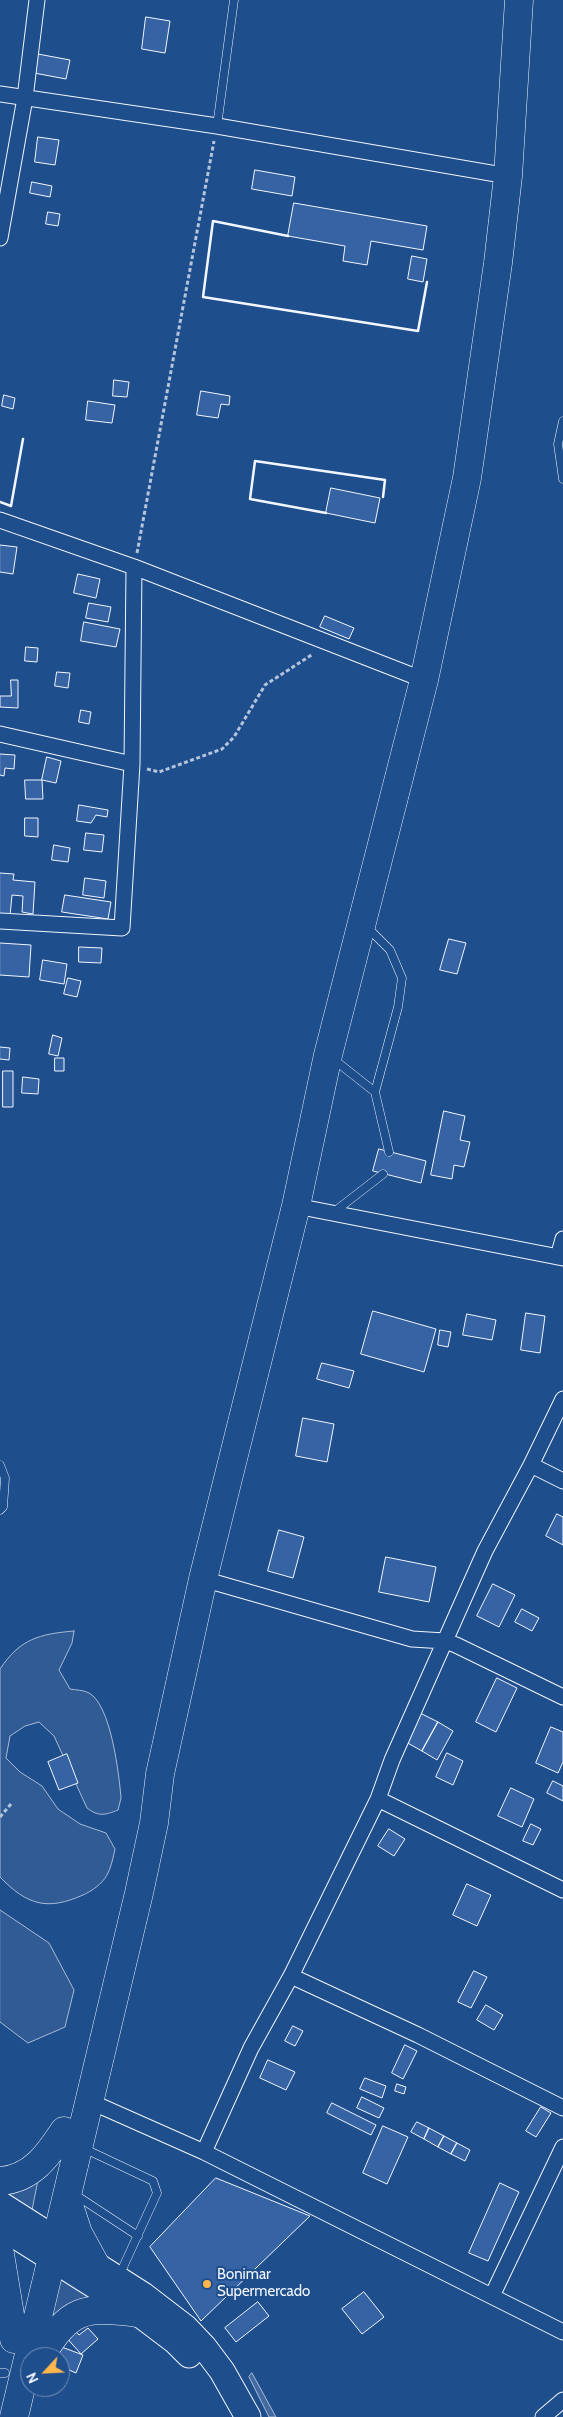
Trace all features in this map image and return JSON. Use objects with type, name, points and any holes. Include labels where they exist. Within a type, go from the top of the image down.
[{"type":"highway","points":[[107,2273],[78,2233],[68,2195],[72,2138],[90,2101],[150,1841],[160,1774],[203,1580],[296,1206],[328,1055],[364,924],[424,680],[467,478],[498,263],[508,176],[519,0]]},
{"type":"highway","points":[[11,2381],[72,2138],[113,1929],[144,1816],[160,1774]]},
{"type":"highway","points":[[0,2182],[11,2180],[31,2171],[72,2138]]},
{"type":"highway","points":[[14,2339],[46,2245],[68,2195]]},
{"type":"highway","points":[[0,2256],[14,2339],[11,2381],[14,2417]]},
{"type":"highway","points":[[46,2347],[73,2315],[85,2311],[110,2310],[138,2314]]},
{"type":"main road","points":[[0,2204],[46,2245],[175,2341],[197,2364],[231,2417]]},
{"type":"main road","points":[[0,2226],[107,2273],[165,2311],[204,2347],[222,2371],[248,2417]]},
{"type":"street","points":[[0,238],[25,98],[37,0]]},
{"type":"street","points":[[0,94],[217,126],[508,176]]},
{"type":"street","points":[[0,520],[134,567],[424,680]]},
{"type":"street","points":[[0,921],[122,928],[132,764],[134,567]]},
{"type":"street","points":[[0,734],[132,764]]},
{"type":"street","points":[[296,1206],[560,1257],[563,1239]]},
{"type":"street","points":[[204,2152],[251,2048],[291,1976],[378,1799],[392,1760],[485,1551],[531,1465],[563,1399]]},
{"type":"street","points":[[531,1465],[563,1481]]},
{"type":"street","points":[[203,1580],[412,1639],[444,1641],[563,1697]]},
{"type":"street","points":[[378,1799],[563,1890]]},
{"type":"street","points":[[291,1976],[418,2035],[563,2108]]},
{"type":"street","points":[[90,2101],[204,2152],[563,2332]]},
{"type":"street","points":[[492,2296],[563,2147]]},
{"type":"street","points":[[543,2417],[563,2400]]},
{"type":"lane","points":[[217,126],[234,0]]},
{"type":"lane","points":[[563,421],[558,444],[563,479]]},
{"type":"lane","points":[[364,924],[390,950],[402,978],[398,1007],[375,1092],[389,1152]]},
{"type":"lane","points":[[328,1055],[375,1092]]},
{"type":"lane","points":[[334,1212],[383,1174]]},
{"type":"lane","points":[[0,1465],[5,1478],[3,1507],[0,1510]]},
{"type":"lane","points":[[72,2138],[153,2181],[157,2193],[138,2236],[107,2273]]},
{"type":"lane","points":[[68,2195],[138,2236]]},
{"type":"path","points":[[134,567],[217,126]]},
{"type":"path","points":[[132,764],[159,772],[222,748],[234,737],[265,685],[312,654],[349,652]]},
{"type":"path","points":[[0,1817],[11,1804]]},
{"type":"shaded area","points":[[74,1631],[72,1643],[59,1670],[70,1689],[89,1693],[97,1700],[103,1711],[112,1741],[121,1798],[118,1810],[109,1813],[99,1814],[87,1808],[54,1736],[39,1722],[25,1726],[10,1736],[6,1758],[20,1772],[42,1786],[58,1809],[80,1824],[106,1833],[115,1849],[112,1863],[105,1878],[96,1887],[70,1900],[48,1904],[19,1894],[0,1877],[0,1669],[15,1651],[31,1640],[40,1636]]},
{"type":"shaded area","points":[[0,1910],[49,1943],[74,1990],[65,2027],[28,2043],[0,2022]]},
{"type":"shaded area","points":[[39,2175],[31,2215],[0,2196]]},
{"type":"shaded area","points":[[60,2275],[102,2302],[48,2324]]},
{"type":"shaded area","points":[[252,2373],[276,2417],[269,2417],[249,2377]]},
{"type":"building","points":[[146,17],[170,21],[165,53],[142,49]]},
{"type":"building","points":[[38,54],[70,60],[66,79],[34,73]]},
{"type":"building","points":[[38,137],[59,140],[55,165],[35,162]]},
{"type":"building","points":[[255,170],[295,177],[292,196],[252,189]]},
{"type":"building","points":[[32,182],[52,186],[50,197],[30,193]]},
{"type":"building","points":[[294,203],[427,226],[423,250],[371,241],[367,265],[343,261],[345,246],[288,236]]},
{"type":"building","points":[[48,212],[60,214],[58,226],[46,224]]},
{"type":"building","points":[[412,256],[427,259],[423,282],[408,279]]},
{"type":"building","points":[[114,380],[129,382],[127,397],[113,396]]},
{"type":"building","points":[[201,391],[230,396],[229,405],[221,404],[218,418],[197,415]]},
{"type":"building","points":[[4,395],[15,398],[13,409],[2,406]]},
{"type":"building","points":[[88,401],[115,405],[112,423],[86,420]]},
{"type":"building","points":[[331,488],[380,498],[375,523],[326,513]]},
{"type":"building","points":[[0,545],[17,547],[13,574],[0,572]]},
{"type":"building","points":[[78,574],[100,579],[96,598],[74,593]]},
{"type":"building","points":[[89,603],[111,607],[108,622],[86,618]]},
{"type":"building","points":[[325,616],[354,628],[349,639],[320,627]]},
{"type":"building","points":[[84,622],[120,629],[116,647],[81,641]]},
{"type":"building","points":[[26,647],[38,648],[37,662],[25,661]]},
{"type":"building","points":[[57,672],[70,673],[68,688],[55,686]]},
{"type":"building","points":[[11,680],[18,680],[18,708],[0,707],[0,696],[11,696]]},
{"type":"building","points":[[81,710],[91,712],[89,724],[79,722]]},
{"type":"building","points":[[0,754],[15,755],[14,769],[5,768],[4,776],[0,775]]},
{"type":"building","points":[[47,757],[61,761],[56,783],[42,780]]},
{"type":"building","points":[[25,780],[42,780],[43,799],[26,799]]},
{"type":"building","points":[[79,805],[108,810],[107,817],[96,815],[91,823],[77,821]]},
{"type":"building","points":[[25,818],[38,818],[38,837],[25,836]]},
{"type":"building","points":[[86,833],[104,835],[102,852],[84,850]]},
{"type":"building","points":[[54,845],[70,848],[68,862],[52,860]]},
{"type":"building","points":[[0,873],[14,874],[13,880],[35,882],[33,914],[22,912],[23,896],[12,895],[10,916],[0,915]]},
{"type":"building","points":[[85,878],[106,881],[104,898],[83,895]]},
{"type":"building","points":[[65,895],[111,902],[108,919],[62,912]]},
{"type":"building","points":[[449,939],[466,943],[457,974],[440,970]]},
{"type":"building","points":[[0,943],[31,945],[29,977],[0,975]]},
{"type":"building","points":[[79,947],[102,948],[101,963],[79,962]]},
{"type":"building","points":[[43,960],[67,964],[64,984],[40,980]]},
{"type":"building","points":[[68,978],[81,981],[77,997],[64,994]]},
{"type":"building","points":[[53,1035],[62,1038],[58,1056],[49,1054]]},
{"type":"building","points":[[0,1047],[10,1048],[9,1060],[0,1059]]},
{"type":"building","points":[[55,1058],[64,1058],[64,1071],[55,1071]]},
{"type":"building","points":[[3,1071],[13,1071],[13,1107],[3,1107]]},
{"type":"building","points":[[23,1077],[39,1079],[38,1094],[22,1093]]},
{"type":"building","points":[[444,1111],[465,1116],[460,1140],[470,1142],[464,1167],[454,1165],[452,1179],[431,1175]]},
{"type":"building","points":[[379,1149],[426,1161],[421,1183],[373,1171]]},
{"type":"building","points":[[373,1311],[436,1329],[424,1372],[361,1354]]},
{"type":"building","points":[[526,1313],[545,1316],[540,1353],[521,1350]]},
{"type":"building","points":[[467,1314],[496,1320],[492,1340],[463,1335]]},
{"type":"building","points":[[440,1330],[451,1332],[448,1347],[438,1345]]},
{"type":"building","points":[[322,1363],[354,1371],[349,1388],[317,1379]]},
{"type":"building","points":[[303,1418],[334,1424],[327,1462],[296,1456]]},
{"type":"building","points":[[557,1514],[563,1517],[563,1545],[546,1536]]},
{"type":"building","points":[[279,1530],[304,1537],[293,1578],[268,1571]]},
{"type":"building","points":[[386,1557],[436,1567],[429,1602],[379,1592]]},
{"type":"building","points":[[493,1584],[515,1595],[499,1627],[477,1616]]},
{"type":"building","points":[[522,1609],[539,1618],[532,1631],[515,1622]]},
{"type":"building","points":[[497,1678],[517,1688],[496,1732],[476,1722]]},
{"type":"building","points":[[420,1713],[438,1722],[422,1751],[404,1741]]},
{"type":"building","points":[[438,1722],[453,1731],[437,1760],[422,1751]]},
{"type":"building","points":[[551,1727],[563,1732],[563,1762],[558,1773],[536,1763]]},
{"type":"building","points":[[447,1753],[463,1761],[453,1785],[436,1777]]},
{"type":"building","points":[[67,1754],[78,1783],[59,1790],[48,1762]]},
{"type":"building","points":[[553,1781],[563,1786],[563,1801],[547,1793]]},
{"type":"building","points":[[511,1788],[534,1799],[522,1827],[498,1816]]},
{"type":"building","points":[[531,1824],[541,1829],[533,1845],[523,1841]]},
{"type":"building","points":[[389,1829],[405,1839],[394,1856],[378,1846]]},
{"type":"building","points":[[467,1884],[491,1895],[477,1926],[453,1915]]},
{"type":"building","points":[[474,1971],[487,1977],[471,2008],[458,2002]]},
{"type":"building","points":[[486,2005],[503,2015],[494,2030],[477,2020]]},
{"type":"building","points":[[293,2026],[303,2031],[295,2046],[285,2041]]},
{"type":"building","points":[[405,2045],[417,2051],[403,2079],[392,2073]]},
{"type":"building","points":[[268,2060],[295,2072],[286,2090],[260,2078]]},
{"type":"building","points":[[365,2078],[386,2086],[382,2098],[360,2089]]},
{"type":"building","points":[[397,2084],[406,2087],[404,2094],[395,2091]]},
{"type":"building","points":[[362,2097],[384,2108],[379,2118],[357,2108]]},
{"type":"building","points":[[332,2103],[376,2125],[371,2135],[327,2113]]},
{"type":"building","points":[[541,2107],[551,2113],[536,2137],[526,2131]]},
{"type":"building","points":[[417,2122],[429,2128],[424,2139],[411,2132]]},
{"type":"building","points":[[383,2126],[408,2137],[387,2184],[363,2173]]},
{"type":"building","points":[[429,2128],[444,2136],[438,2147],[424,2139]]},
{"type":"building","points":[[444,2136],[457,2143],[451,2154],[438,2147]]},
{"type":"building","points":[[457,2143],[470,2150],[465,2161],[451,2154]]},
{"type":"building","name":"Bonimar Supermercado","points":[[216,2178],[310,2216],[201,2321],[150,2247]]},
{"type":"building","points":[[500,2183],[519,2192],[488,2261],[469,2253]]},
{"type":"building","points":[[364,2292],[384,2317],[362,2334],[342,2309]]},
{"type":"building","points":[[258,2302],[269,2316],[236,2342],[225,2328]]},
{"type":"building","points":[[72,2327],[79,2335],[88,2328],[98,2339],[81,2354],[64,2335]]},
{"type":"building","points":[[70,2350],[83,2355],[76,2373],[70,2370]]},
{"type":"wall","points":[[288,236],[213,221],[203,297],[418,331],[427,282]]},
{"type":"wall","points":[[0,502],[11,506],[23,439]]},
{"type":"wall","points":[[326,513],[250,499],[255,461],[385,480],[383,497]]},
{"type":"place","name":"Bonimar Supermercado","points":[[207,2284]]}]
